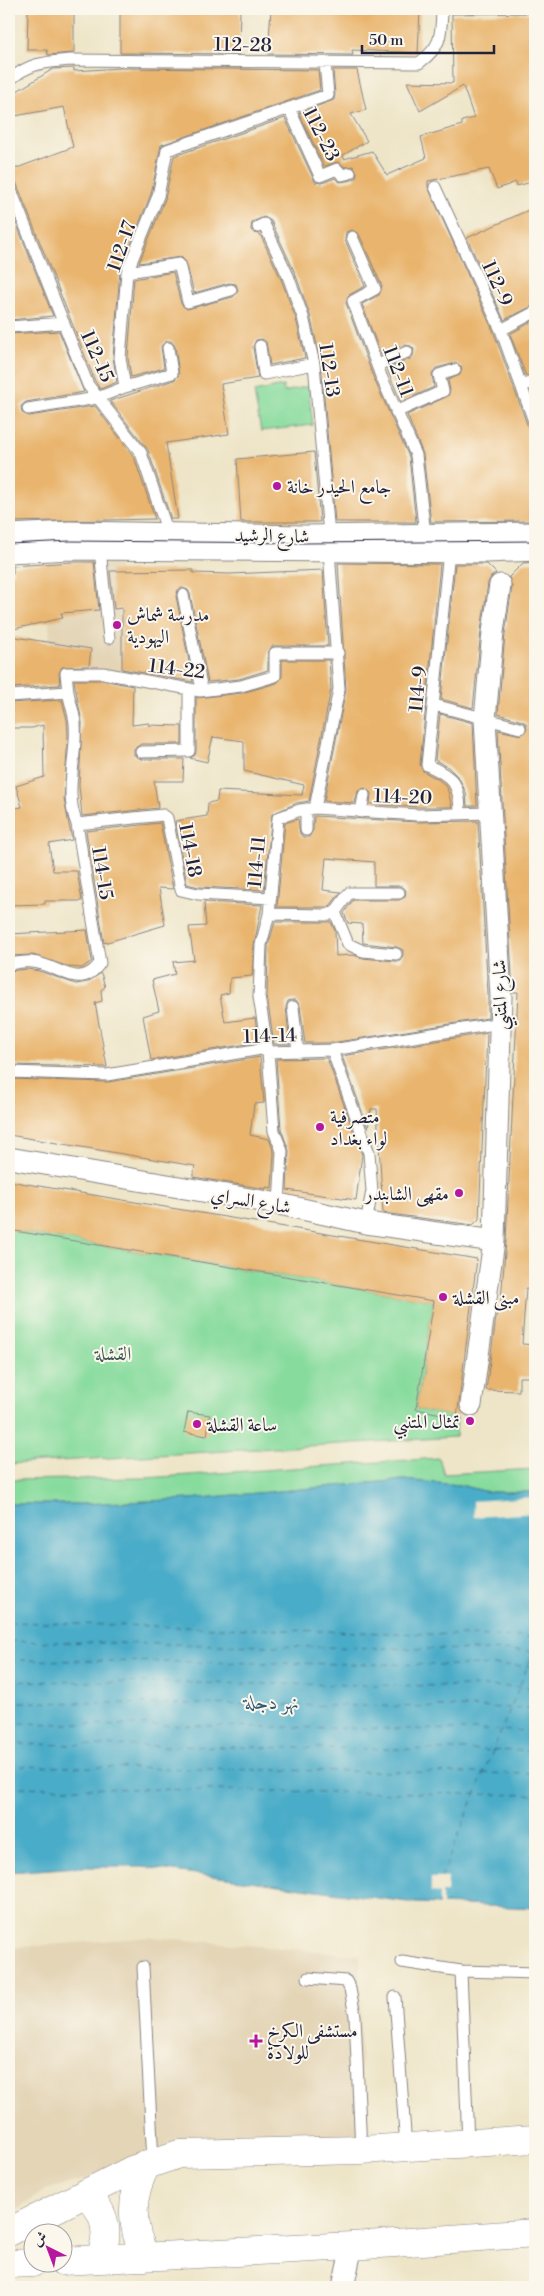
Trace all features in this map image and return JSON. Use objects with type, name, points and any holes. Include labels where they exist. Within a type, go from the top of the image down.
[{"type":"street","name":"شارع الرشيد","points":[[9,536],[70,532],[168,533],[449,551],[535,550]]},
{"type":"street","name":"شارع الرشيد","points":[[9,552],[329,543],[425,535],[535,533]]},
{"type":"street","name":"شارع المتنبي","points":[[471,1405],[494,1241],[501,997],[485,719],[493,632],[504,551]]},
{"type":"street","name":"شارع السراي","points":[[9,1158],[279,1204],[376,1225],[494,1241]]},
{"type":"street","points":[[9,2232],[150,2163],[179,2154],[361,2150],[535,2139]]},
{"type":"street","points":[[146,2257],[135,2231],[133,2203],[140,2176],[150,2163]]},
{"type":"street","points":[[85,2194],[99,2209],[104,2219],[106,2240],[100,2259]]},
{"type":"street","points":[[72,2260],[352,2246],[535,2233]]},
{"type":"street","points":[[343,2287],[352,2246]]},
{"type":"street","points":[[9,2264],[22,2263]]},
{"type":"lane","name":"112-28","points":[[9,81],[16,73],[34,64],[70,60],[419,63],[433,53],[441,37],[442,9]]},
{"type":"lane","points":[[289,108],[328,96],[325,63]]},
{"type":"lane","name":"112-17","points":[[125,387],[120,358],[127,272],[158,196],[167,150],[289,108]]},
{"type":"lane","name":"112-23","points":[[289,108],[320,176],[337,169],[342,175],[350,173]]},
{"type":"lane","name":"112-15","points":[[9,185],[88,385],[141,452],[160,503],[168,533]]},
{"type":"lane","name":"112-9","points":[[435,187],[501,330],[535,424]]},
{"type":"lane","name":"112-13","points":[[258,227],[264,224],[288,276],[303,317],[314,364],[329,543]]},
{"type":"lane","name":"112-11","points":[[352,237],[375,289],[353,301],[396,412],[416,455],[425,535]]},
{"type":"lane","points":[[127,272],[179,264],[188,302],[231,290]]},
{"type":"lane","points":[[501,330],[535,312]]},
{"type":"lane","points":[[9,328],[64,323]]},
{"type":"lane","points":[[260,346],[264,374],[314,364]]},
{"type":"lane","points":[[28,409],[97,398],[125,387],[172,373],[168,348]]},
{"type":"lane","points":[[378,365],[407,352]]},
{"type":"lane","points":[[396,412],[443,391],[440,375],[455,370]]},
{"type":"lane","points":[[522,386],[535,381]]},
{"type":"lane","points":[[306,830],[339,689],[329,543]]},
{"type":"lane","points":[[100,549],[109,638]]},
{"type":"lane","name":"114-9","points":[[449,551],[427,765],[449,776],[455,783],[460,797],[460,814]]},
{"type":"lane","points":[[141,752],[189,751],[194,690],[201,685],[183,595]]},
{"type":"lane","name":"114-22","points":[[68,692],[66,673],[103,673],[194,690],[240,686],[276,676],[275,653],[338,653]]},
{"type":"lane","points":[[9,696],[68,692]]},
{"type":"lane","name":"114-15","points":[[9,964],[33,962],[71,976],[85,975],[94,970],[100,963],[77,824],[72,812],[71,790],[75,723],[68,692]]},
{"type":"lane","points":[[434,705],[520,728]]},
{"type":"lane","points":[[361,812],[364,795]]},
{"type":"lane","name":"114-20","points":[[311,808],[417,816],[489,813]]},
{"type":"lane","name":"114-11","points":[[279,1204],[282,1151],[274,1131],[268,1052],[258,997],[261,945],[269,914],[278,818],[311,808]]},
{"type":"lane","name":"114-18","points":[[77,824],[164,815],[167,818],[181,890],[198,894],[270,898]]},
{"type":"lane","points":[[269,914],[327,915],[335,912],[349,893],[399,893]]},
{"type":"lane","points":[[335,912],[348,944],[363,951],[396,954]]},
{"type":"lane","points":[[293,1007],[298,1052]]},
{"type":"lane","name":"114-14","points":[[9,1072],[107,1075],[261,1049],[268,1052],[332,1050],[501,1023]]},
{"type":"lane","points":[[332,1050],[369,1153],[376,1225]]},
{"type":"lane","points":[[402,1962],[461,1971],[535,1973]]},
{"type":"lane","points":[[144,1966],[150,2163]]},
{"type":"lane","points":[[461,1971],[468,2143]]},
{"type":"lane","points":[[308,1978],[346,1981],[350,1989],[355,2016],[361,2150]]},
{"type":"lane","points":[[395,1997],[406,2147]]},
{"type":"shaded area","name":"مدرسة شماش اليهودية","points":[[98,560],[119,561],[119,575],[168,610],[183,608],[199,685],[65,672],[63,689],[45,691],[50,646],[49,622],[41,622],[56,603],[96,599]]},
{"type":"shaded area","points":[[152,1937],[360,1955],[361,2150],[179,2154],[45,2190],[9,2216],[9,1948]]},
{"type":"green space","points":[[283,386],[284,392],[308,386],[313,425],[261,431],[254,392]]},
{"type":"green space","name":"القشلة","points":[[9,1230],[434,1301],[416,1409],[457,1417],[456,1437],[9,1464]]},
{"type":"green space","points":[[439,1458],[444,1474],[535,1469],[535,1492],[488,1492],[460,1485],[403,1480],[190,1499],[83,1504],[9,1504],[9,1480],[146,1478]]},
{"type":"water","name":"نهر دجلة","points":[[403,1480],[460,1485],[488,1492],[535,1492],[535,1908],[415,1903],[143,1867],[79,1867],[9,1872],[9,1504],[83,1504],[190,1499]]},
{"type":"pier","points":[[535,1497],[535,1513],[474,1517],[473,1501]]},
{"type":"pier","points":[[431,1878],[448,1878],[447,1892],[442,1892],[442,1906],[439,1906],[439,1893],[431,1892]]},
{"type":"building","points":[[28,9],[74,9],[74,53],[48,55],[47,50],[27,50]]},
{"type":"building","points":[[120,9],[240,9],[239,54],[120,53]]},
{"type":"building","points":[[271,9],[420,9],[418,53],[352,50],[353,55],[268,54]]},
{"type":"building","points":[[535,13],[535,181],[517,186],[516,182],[497,189],[489,169],[428,181],[428,187],[494,333],[528,427],[535,431],[535,521],[431,522],[423,454],[407,415],[448,396],[450,390],[448,380],[460,375],[462,368],[456,363],[436,368],[432,374],[434,387],[401,402],[387,369],[410,359],[413,356],[414,349],[411,346],[404,345],[381,355],[362,304],[379,295],[382,286],[359,234],[352,230],[346,232],[345,240],[365,286],[349,295],[346,303],[374,379],[409,457],[416,522],[335,522],[321,362],[310,315],[295,273],[271,221],[264,217],[252,222],[251,230],[254,233],[260,234],[281,279],[296,319],[305,358],[270,365],[266,342],[262,339],[256,340],[253,347],[258,378],[221,384],[229,434],[166,443],[178,519],[171,519],[148,450],[110,401],[174,380],[179,375],[175,346],[171,341],[167,341],[161,346],[164,368],[131,377],[128,358],[134,279],[173,272],[181,304],[187,309],[233,297],[238,291],[236,284],[229,283],[194,293],[186,262],[181,257],[139,263],[165,199],[174,156],[285,118],[315,182],[322,183],[335,178],[340,182],[352,180],[356,178],[357,172],[353,166],[345,167],[338,162],[324,166],[299,113],[334,100],[333,70],[357,70],[366,110],[351,114],[367,141],[343,155],[344,159],[372,151],[387,175],[426,158],[421,137],[462,125],[462,121],[474,118],[463,86],[420,111],[407,82],[453,83],[452,14]]},
{"type":"building","points":[[74,68],[74,71],[120,68],[318,70],[320,90],[161,145],[151,194],[120,271],[113,357],[117,382],[100,389],[95,381],[16,182],[9,178],[9,171],[73,147],[64,107],[15,116],[9,96],[53,69]]},
{"type":"building","points":[[9,205],[53,316],[9,320]]},
{"type":"building","points":[[535,207],[535,305],[504,320],[467,238]]},
{"type":"building","points":[[535,320],[535,374],[526,376],[510,334]]},
{"type":"building","points":[[59,331],[84,392],[26,402],[21,406],[22,413],[29,416],[95,406],[134,457],[155,519],[9,522],[9,334]]},
{"type":"building","name":"جامع الحيدر خانة","points":[[314,452],[320,522],[241,522],[237,459]]},
{"type":"building","points":[[94,562],[99,610],[61,613],[63,618],[9,630],[9,575],[13,574],[13,566]]},
{"type":"building","points":[[535,562],[535,1289],[526,1288],[522,1344],[535,1345],[535,1377],[519,1377],[519,1391],[486,1390],[497,1311],[500,1311],[506,1241],[518,992],[513,992],[498,730],[521,735],[527,729],[526,723],[498,714],[505,634],[512,587],[509,577],[523,563]]},
{"type":"building","points":[[338,563],[440,564],[420,764],[423,771],[447,787],[452,807],[370,804],[371,793],[365,788],[358,791],[355,803],[324,801],[346,689]]},
{"type":"building","points":[[455,564],[487,564],[496,573],[488,583],[473,708],[441,699]]},
{"type":"building","points":[[193,570],[193,573],[230,574],[323,570],[328,646],[272,646],[268,653],[268,670],[239,679],[208,682],[190,594],[188,590],[182,588],[178,590],[176,596],[193,682],[122,669],[122,608],[114,609],[110,571]]},
{"type":"building","points":[[9,636],[91,649],[89,666],[62,667],[59,673],[60,685],[9,688]]},
{"type":"building","points":[[282,660],[329,660],[331,689],[309,801],[297,803],[272,814],[264,890],[199,887],[187,884],[175,821],[207,816],[208,803],[217,801],[218,791],[302,795],[304,785],[244,771],[244,741],[213,737],[207,762],[190,758],[195,755],[196,751],[196,698],[242,693],[277,683],[282,677]]},
{"type":"building","points":[[74,680],[102,680],[133,686],[132,725],[149,723],[149,725],[182,726],[182,744],[141,744],[134,749],[134,755],[141,759],[184,759],[183,781],[154,781],[158,808],[82,816],[79,786],[82,723]]},
{"type":"building","points":[[62,700],[67,720],[68,735],[64,799],[72,840],[49,844],[53,871],[77,871],[82,901],[45,901],[45,904],[9,905],[9,809],[22,807],[16,786],[44,777],[43,725],[32,728],[9,728],[9,703]]},
{"type":"building","points":[[440,714],[473,723],[477,806],[467,806],[466,793],[459,778],[448,767],[435,760]]},
{"type":"building","points":[[314,816],[416,822],[478,821],[488,1018],[331,1043],[305,1043],[300,1006],[296,1000],[292,1000],[288,1001],[286,1007],[290,1044],[274,1044],[267,997],[268,946],[275,922],[331,922],[335,931],[336,956],[353,955],[362,958],[400,961],[403,955],[403,950],[397,947],[363,943],[362,924],[348,923],[344,913],[353,900],[399,900],[405,897],[406,890],[402,886],[374,886],[374,862],[326,858],[323,890],[341,892],[330,906],[277,907],[285,823],[298,819],[300,834],[303,837],[309,837],[313,830]]},
{"type":"building","points":[[160,823],[173,889],[159,888],[165,925],[104,943],[86,831]]},
{"type":"building","points":[[204,902],[262,905],[254,945],[252,976],[230,978],[229,993],[220,995],[225,1022],[255,1018],[259,1042],[151,1060],[143,1016],[159,1011],[152,980],[175,974],[173,962],[194,960],[189,927],[206,926]]},
{"type":"building","points":[[87,930],[92,961],[82,968],[69,967],[33,955],[9,956],[9,934]]},
{"type":"building","points":[[27,969],[39,971],[76,984],[87,982],[101,973],[105,987],[101,990],[102,1001],[95,1003],[107,1067],[9,1065],[9,971]]},
{"type":"building","points":[[487,1033],[479,1219],[473,1225],[383,1213],[377,1109],[371,1109],[368,1128],[342,1056]]},
{"type":"building","points":[[260,1057],[264,1103],[254,1104],[250,1135],[269,1139],[274,1152],[272,1188],[266,1187],[266,1189],[193,1177],[195,1166],[9,1135],[9,1079],[108,1082]]},
{"type":"building","name":"متصرفية لواء بغداد","points":[[327,1058],[362,1155],[356,1200],[287,1190],[289,1151],[281,1129],[276,1059]]},
{"type":"building","name":"مبنى القشلة","points":[[9,1181],[477,1259],[457,1417],[416,1409],[434,1301],[9,1230]]},
{"type":"building","name":"ساعة القشلة","points":[[188,1412],[210,1415],[207,1436],[184,1432]]},
{"type":"ferry route","points":[[9,1622],[530,1637],[535,1634]]},
{"type":"ferry route","points":[[9,1641],[533,1651],[535,1649]]},
{"type":"ferry route","points":[[441,1878],[535,1648]]},
{"type":"ferry route","points":[[9,1660],[535,1666]]},
{"type":"ferry route","points":[[9,1681],[535,1687]]},
{"type":"ferry route","points":[[9,1702],[535,1708]]},
{"type":"ferry route","points":[[9,1723],[535,1731]]},
{"type":"ferry route","points":[[9,1744],[535,1751]]},
{"type":"ferry route","points":[[9,1766],[535,1774]]},
{"type":"ferry route","points":[[9,1787],[535,1795]]},
{"type":"tram line","points":[[9,544],[70,541],[305,543],[535,541]]},
{"type":"place","name":"جامع الحيدر خانة","points":[[277,486]]},
{"type":"place","name":"مدرسة شماش اليهودية","points":[[117,625]]},
{"type":"place","name":"متصرفية لواء بغداد","points":[[320,1127]]},
{"type":"place","name":"مقهى الشابندر","points":[[459,1193]]},
{"type":"place","name":"مبنى القشلة","points":[[443,1297]]},
{"type":"place","name":"تمثال المتنبي","points":[[470,1421]]},
{"type":"place","name":"ساعة القشلة","points":[[197,1424]]},
{"type":"place","name":"مستشفى الكرخ للولادة","points":[[256,2041]]}]
